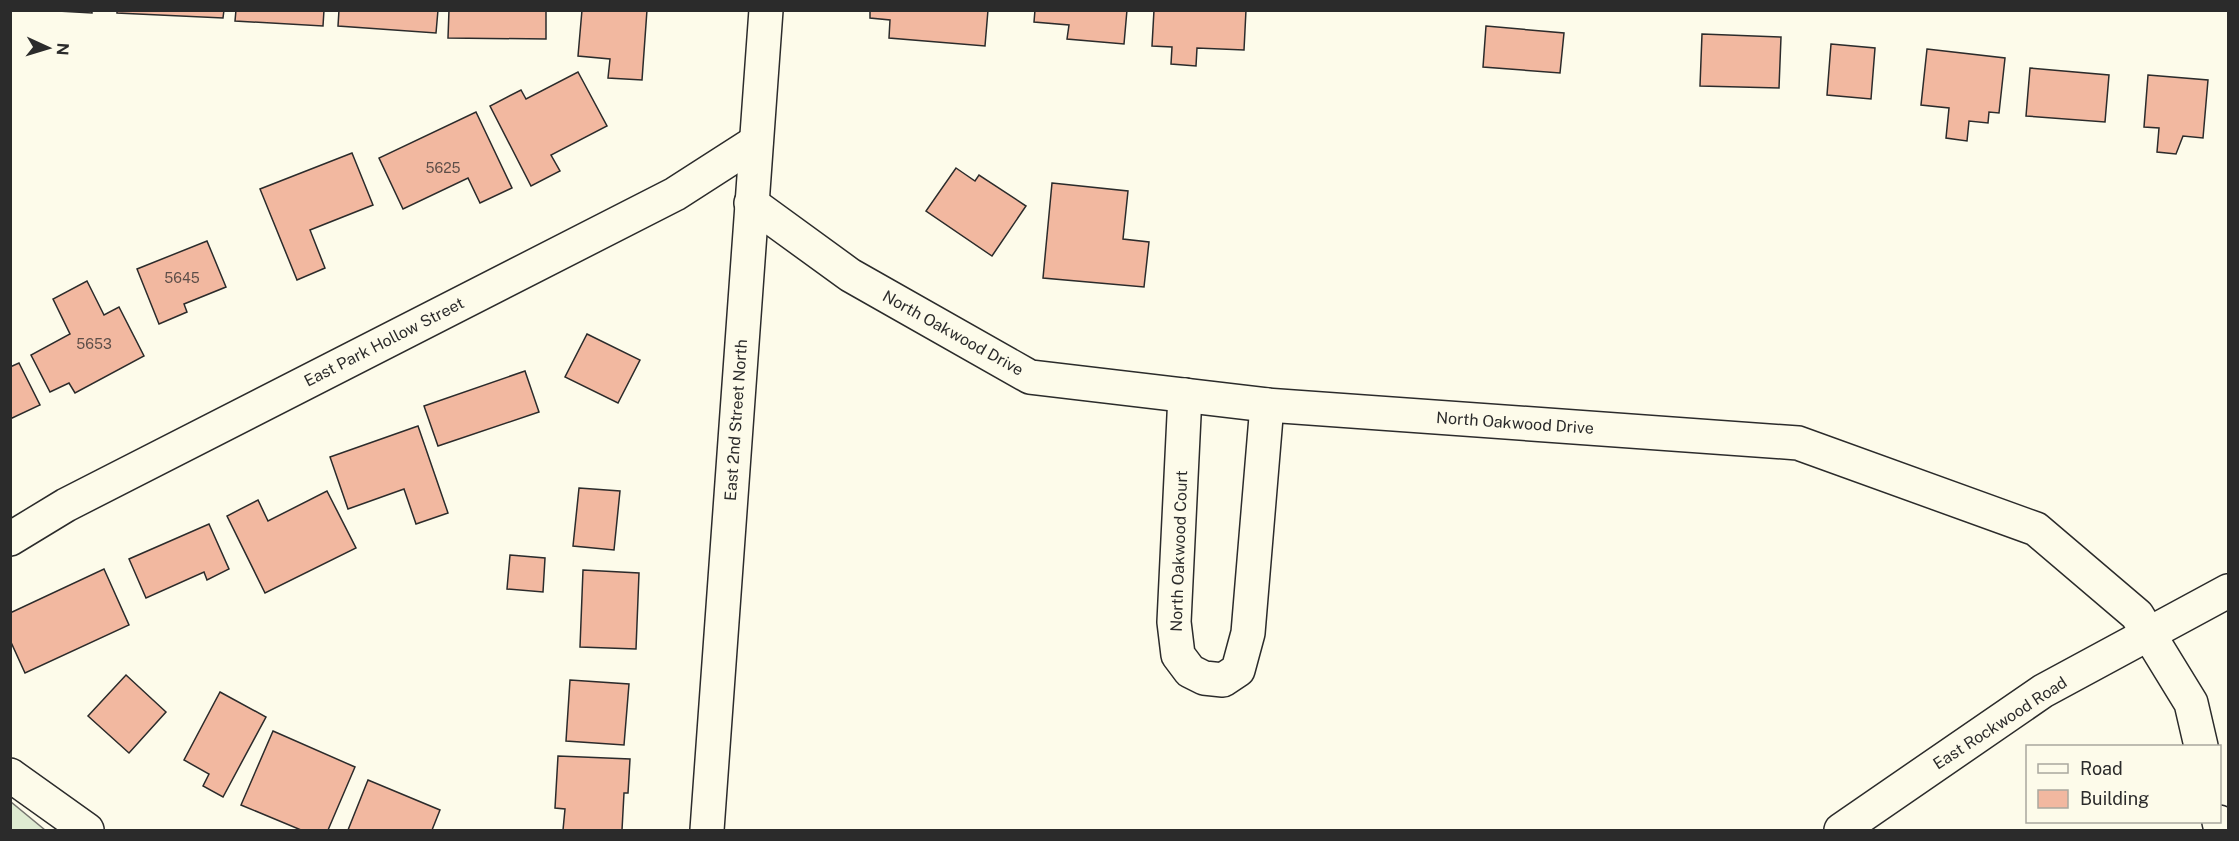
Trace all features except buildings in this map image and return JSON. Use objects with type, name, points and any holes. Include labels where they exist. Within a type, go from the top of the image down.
[{"type":"street","name":"East 2nd Street North","points":[[707,831],[766,10]]},
{"type":"street","name":"East Park Hollow Street","points":[[10,539],[76,499],[675,194],[756,142]]},
{"type":"street","name":"North Oakwood Drive","points":[[751,202],[850,275],[1030,377],[1268,405],[1798,443],[2036,529],[2137,615],[2191,704],[2201,745]]},
{"type":"street","name":"North Oakwood Court","points":[[1185,395],[1174,622],[1178,655],[1190,671],[1204,678],[1223,680],[1238,670],[1248,633],[1268,405]]},
{"type":"street","name":"East Rockwood Road","points":[[1841,831],[2043,691],[2229,591]]},
{"type":"street","points":[[10,775],[87,831]]},
{"type":"green space","points":[[11,802],[45,830],[11,830]]}]
